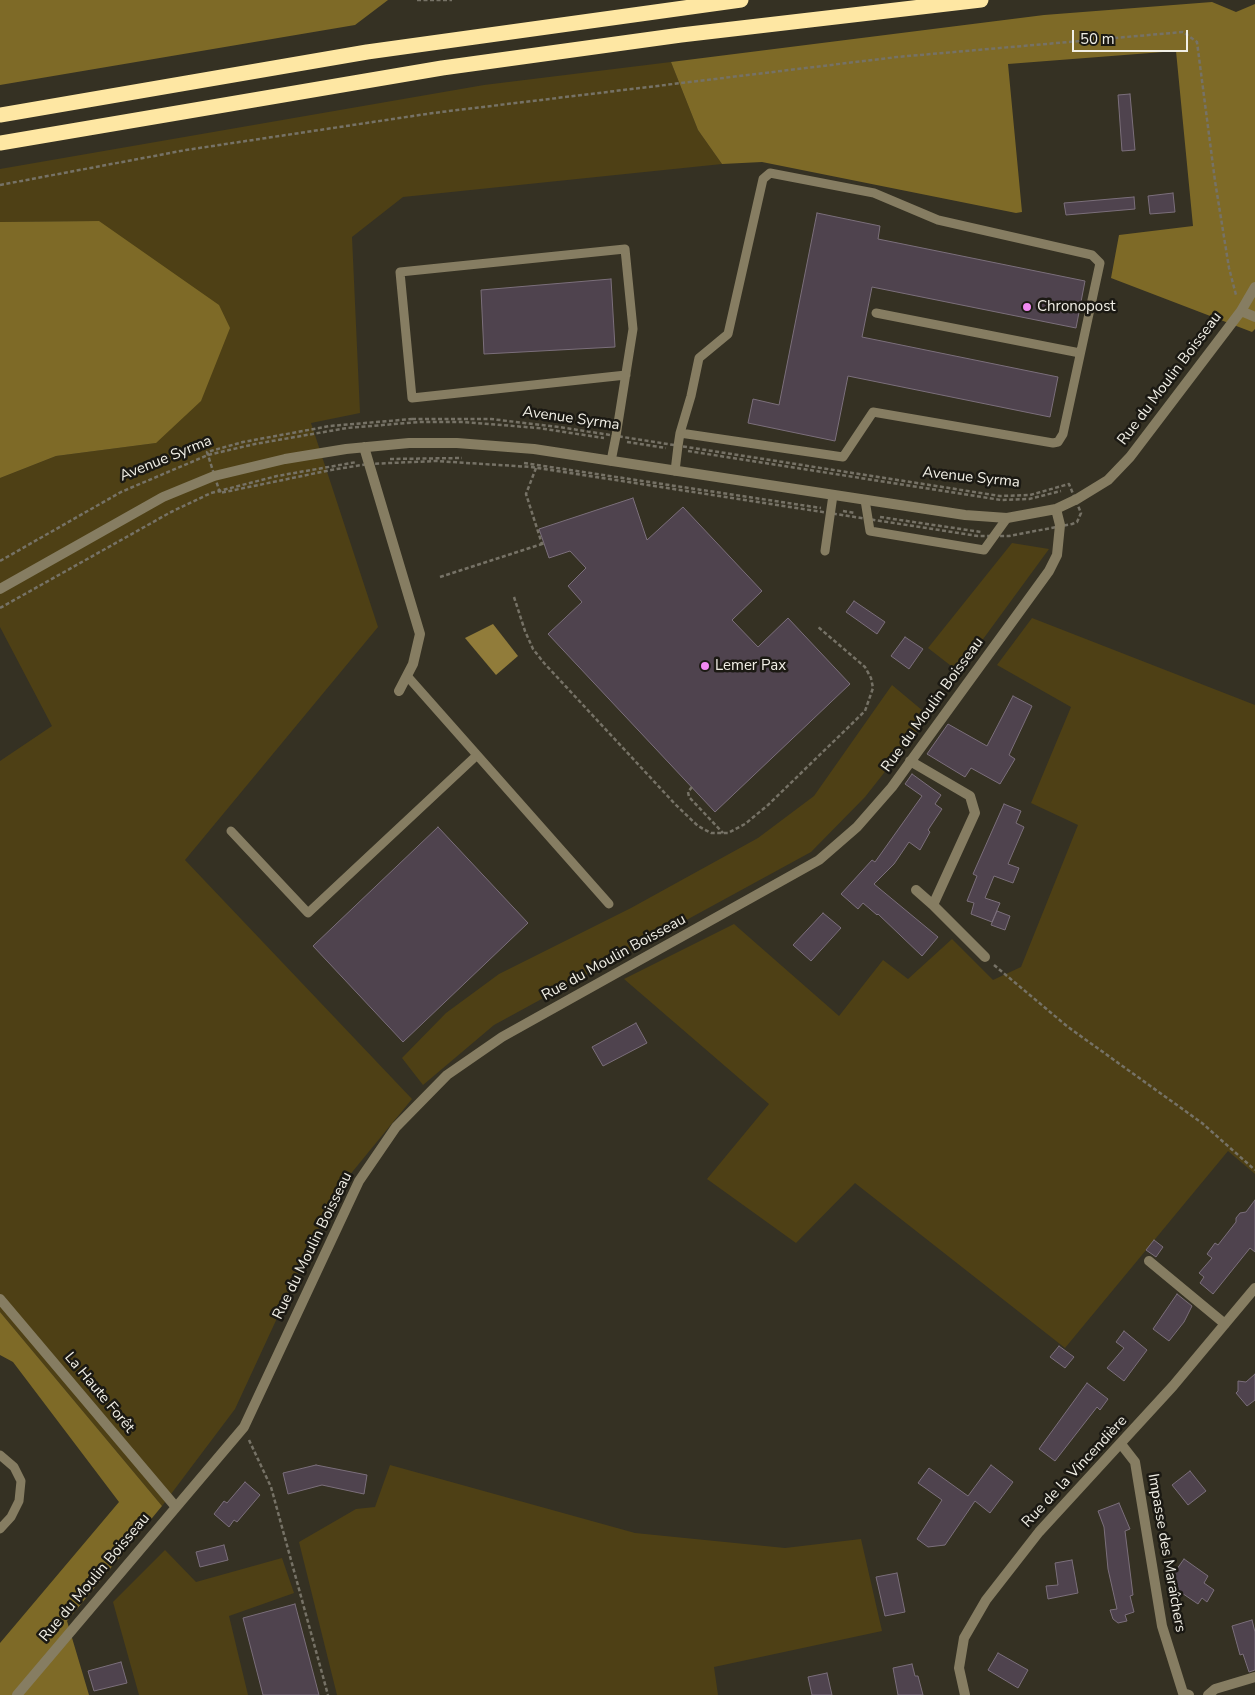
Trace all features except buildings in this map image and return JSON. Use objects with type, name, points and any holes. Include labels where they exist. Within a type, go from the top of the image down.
[{"type":"highway","points":[[0,115],[366,52],[741,0]]},
{"type":"highway","points":[[0,143],[442,68],[691,34],[981,0]]},
{"type":"street","name":"Rue du Moulin Boisseau","points":[[17,1695],[175,1506],[244,1427],[359,1181],[396,1127],[447,1075],[502,1038],[819,860],[857,827],[910,761],[1049,571],[1057,555],[1060,523],[1056,508],[1072,502],[1108,480],[1130,457],[1241,310],[1255,287]]},
{"type":"street","points":[[1241,310],[1255,317]]},
{"type":"street","points":[[0,590],[163,497],[214,476],[285,459],[409,443],[506,446],[965,516],[1007,518],[1056,508]]},
{"type":"street","points":[[364,448],[420,634],[408,677],[399,691]]},
{"type":"street","points":[[910,761],[970,796],[975,813],[933,905]]},
{"type":"street","points":[[916,890],[985,957]]},
{"type":"street","points":[[1149,1261],[1225,1324]]},
{"type":"street","name":"Rue de la Vincendière","points":[[965,1695],[959,1668],[964,1638],[986,1600],[1039,1532],[1121,1444],[1255,1288]]},
{"type":"street","name":"La Haute Forêt","points":[[0,1299],[175,1506]]},
{"type":"street","name":"Impasse des Maraîchers","points":[[1121,1444],[1134,1462],[1162,1626],[1183,1693],[1188,1695]]},
{"type":"street","points":[[1208,1695],[1216,1689],[1255,1677]]},
{"type":"lane","points":[[674,471],[680,433],[699,358],[728,334],[763,179],[770,173],[874,193],[938,220],[1092,255],[1100,263],[1063,434],[1058,442],[1053,443],[873,412],[843,457],[680,433]]},
{"type":"lane","points":[[611,461],[626,375],[633,329],[625,249],[400,272],[412,398],[626,375]]},
{"type":"lane","points":[[876,312],[1080,353]]},
{"type":"lane","points":[[825,551],[833,495]]},
{"type":"lane","points":[[865,500],[870,531],[984,550],[1007,518]]},
{"type":"lane","points":[[408,677],[609,904]]},
{"type":"lane","points":[[231,831],[308,913],[476,756]]},
{"type":"lane","points":[[0,1455],[14,1468],[21,1481],[19,1501],[11,1517],[0,1529]]},
{"type":"path","points":[[417,0],[439,2],[452,0]]},
{"type":"path","points":[[0,185],[186,150],[433,113],[897,58],[1183,32],[1197,42],[1205,89],[1215,181],[1229,268],[1241,310]]},
{"type":"path","name":"Avenue Syrma","points":[[0,561],[121,492],[207,453],[347,428],[419,422],[463,422],[538,428],[993,499],[1029,499],[1066,490],[1072,502]]},
{"type":"path","points":[[207,453],[219,491]]},
{"type":"path","points":[[0,608],[171,512],[219,491],[277,476],[367,463],[419,458],[467,458]]},
{"type":"path","points":[[508,460],[868,518],[1009,536],[1074,518],[1076,514],[1072,502]]},
{"type":"path","points":[[367,463],[455,462],[536,468],[831,512]]},
{"type":"path","points":[[440,577],[543,544],[526,494],[536,468]]},
{"type":"path","points":[[514,597],[533,649],[544,663],[698,826],[711,833],[728,833],[745,824],[768,805],[865,711],[873,688],[871,678],[865,667],[816,626]]},
{"type":"path","points":[[692,787],[688,792],[689,798],[723,833]]},
{"type":"path","points":[[985,957],[1068,1027],[1202,1123],[1255,1170]]},
{"type":"path","points":[[244,1427],[271,1487],[328,1695]]},
{"type":"shaded area","points":[[0,0],[388,0],[355,25],[0,85]]},
{"type":"shaded area","points":[[1212,2],[1236,12],[1255,4],[1255,329],[1252,332],[1111,278],[1119,235],[1193,226],[1176,51],[1008,64],[1022,212],[1016,213],[762,162],[722,164],[698,130],[671,62],[1044,15]]},
{"type":"shaded area","points":[[671,62],[698,130],[722,164],[403,197],[352,237],[360,413],[311,423],[378,627],[185,860],[412,1099],[335,1193],[235,1409],[162,1506],[0,1312],[0,761],[52,726],[0,627],[0,478],[56,456],[156,443],[99,221],[0,222],[0,169],[484,85]]},
{"type":"shaded area","points":[[99,221],[219,305],[230,328],[201,401],[156,443],[56,456],[0,478],[0,222]]},
{"type":"shaded area","points":[[1012,543],[1049,549],[959,672],[928,648]]},
{"type":"shaded area","points":[[1032,618],[1255,705],[1255,1174],[1228,1151],[1065,1348],[855,1183],[796,1243],[707,1179],[769,1104],[624,979],[734,924],[839,1016],[883,960],[908,979],[952,939],[993,980],[1021,967],[1078,825],[1031,803],[1071,707],[997,665]]},
{"type":"shaded area","points":[[493,624],[518,656],[496,675],[465,638]]},
{"type":"shaded area","points":[[892,685],[929,716],[865,797],[811,852],[494,1025],[423,1085],[402,1058],[446,1013],[499,974],[631,908],[758,838],[814,796]]},
{"type":"shaded area","points":[[0,1312],[162,1506],[67,1621],[89,1695],[0,1695],[0,1643],[119,1502],[13,1362],[0,1355]]},
{"type":"shaded area","points":[[390,1465],[635,1533],[785,1548],[861,1539],[882,1631],[714,1667],[718,1695],[337,1695],[299,1542],[356,1509],[375,1507]]},
{"type":"shaded area","points":[[165,1550],[196,1582],[282,1558],[294,1593],[229,1616],[248,1695],[139,1695],[113,1602]]},
{"type":"place","name":"Chronopost","points":[[1027,307]]},
{"type":"place","name":"Lemer Pax","points":[[705,666]]}]
